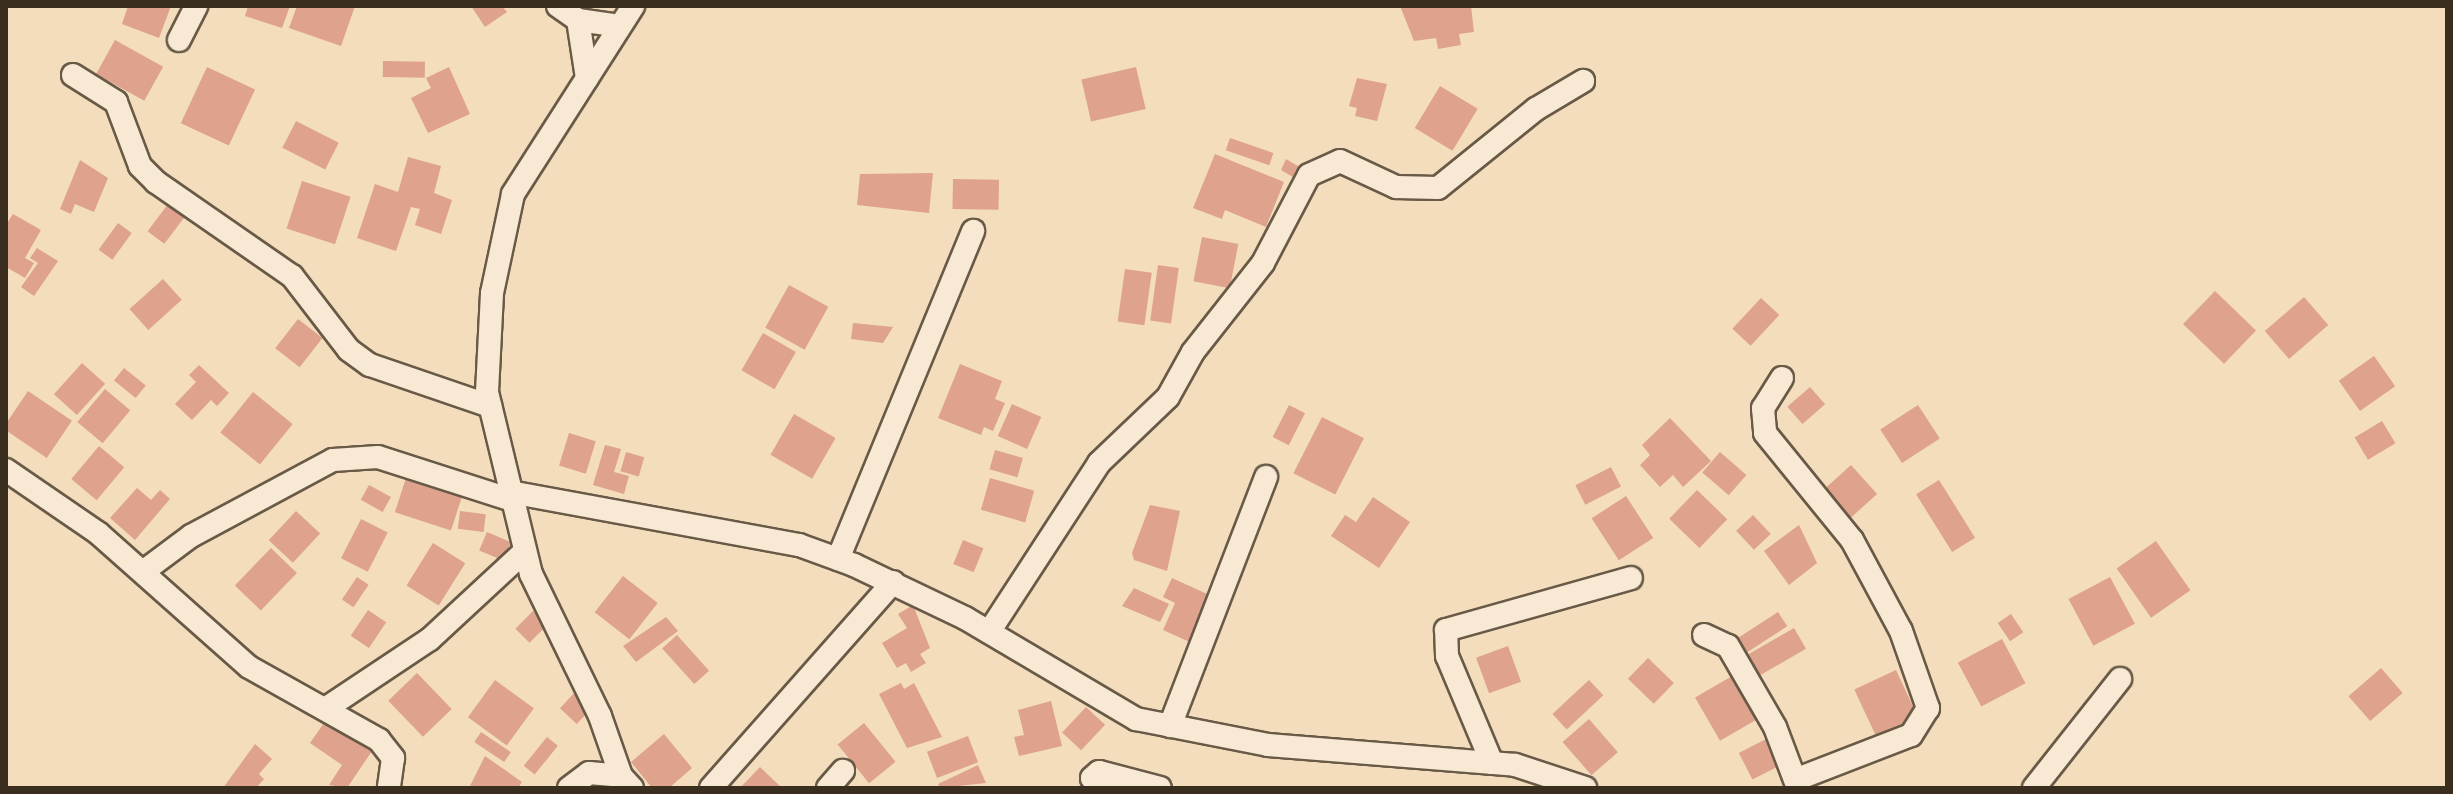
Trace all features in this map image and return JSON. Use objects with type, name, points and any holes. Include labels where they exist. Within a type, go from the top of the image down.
[{"type":"street","points":[[179,40],[196,6]]},
{"type":"street","points":[[558,6],[578,20],[620,26]]},
{"type":"street","points":[[627,782],[600,716],[523,553],[490,406],[488,338],[506,219],[513,194],[633,6]]},
{"type":"street","points":[[578,20],[587,78]]},
{"type":"street","points":[[73,75],[116,102],[140,166],[156,182],[292,276],[349,350],[370,365],[490,406]]},
{"type":"street","points":[[989,632],[1099,463],[1168,397],[1193,352],[1263,263],[1309,175],[1340,161],[1396,187],[1438,188],[1536,109],[1583,81]]},
{"type":"street","points":[[838,559],[973,231]]},
{"type":"street","points":[[1704,635],[1728,646],[1775,727],[1797,784],[1911,735],[1928,708],[1901,631],[1852,540],[1765,433],[1763,408],[1782,378]]},
{"type":"street","points":[[144,571],[191,536],[333,460],[378,457],[511,496],[799,545],[893,582],[989,632],[1119,713],[1268,745],[1492,763],[1585,788]]},
{"type":"street","points":[[6,470],[144,571],[239,660],[325,709],[389,751],[394,768],[389,788]]},
{"type":"street","points":[[1170,726],[1266,477]]},
{"type":"street","points":[[325,709],[430,639],[523,553]]},
{"type":"street","points":[[1492,763],[1447,656],[1446,630],[1631,578]]},
{"type":"street","points":[[711,788],[893,582]]},
{"type":"street","points":[[2034,788],[2120,679]]},
{"type":"street","points":[[1099,788],[1092,778],[1099,772],[1160,788]]},
{"type":"street","points":[[569,788],[589,773],[627,782]]},
{"type":"building","points":[[128,6],[171,6],[159,38],[122,24]]},
{"type":"building","points":[[248,6],[290,6],[282,28],[245,16]]},
{"type":"building","points":[[297,6],[355,6],[341,46],[289,28]]},
{"type":"building","points":[[471,6],[502,6],[507,12],[485,27]]},
{"type":"building","points":[[1400,6],[1471,6],[1474,32],[1459,34],[1461,45],[1438,49],[1436,38],[1414,41]]},
{"type":"building","points":[[115,40],[163,67],[144,101],[96,74]]},
{"type":"building","points":[[383,61],[425,62],[425,78],[383,77]]},
{"type":"building","points":[[207,67],[255,89],[229,146],[181,123]]},
{"type":"building","points":[[449,67],[470,114],[428,133],[411,98],[431,88],[426,78]]},
{"type":"building","points":[[1136,67],[1146,109],[1091,121],[1081,80]]},
{"type":"building","points":[[1357,78],[1387,84],[1377,121],[1355,116],[1357,108],[1349,106]]},
{"type":"building","points":[[1440,86],[1478,109],[1452,151],[1415,128]]},
{"type":"building","points":[[296,121],[339,143],[325,170],[282,148]]},
{"type":"building","points":[[1230,138],[1273,153],[1269,165],[1226,150]]},
{"type":"building","points":[[1215,154],[1284,182],[1266,227],[1225,210],[1222,219],[1193,208]]},
{"type":"building","points":[[408,157],[441,166],[434,193],[452,200],[441,234],[415,225],[420,209],[411,207],[396,251],[357,238],[375,184],[398,192]]},
{"type":"building","points":[[1286,159],[1298,166],[1293,177],[1281,170]]},
{"type":"building","points":[[80,160],[108,178],[94,212],[75,204],[71,214],[60,209]]},
{"type":"building","points":[[933,173],[929,213],[857,205],[860,174]]},
{"type":"building","points":[[953,179],[999,180],[998,210],[952,209]]},
{"type":"building","points":[[302,181],[351,197],[335,244],[287,229]]},
{"type":"building","points":[[168,204],[185,217],[164,244],[148,231]]},
{"type":"building","points":[[13,214],[41,230],[25,258],[34,263],[25,278],[6,267],[6,225]]},
{"type":"building","points":[[118,223],[132,233],[112,260],[99,250]]},
{"type":"building","points":[[1202,237],[1238,244],[1230,288],[1193,281]]},
{"type":"building","points":[[37,248],[58,261],[34,296],[21,287],[38,263],[30,258]]},
{"type":"building","points":[[1158,265],[1179,268],[1171,323],[1150,320]]},
{"type":"building","points":[[1125,269],[1152,273],[1144,325],[1118,321]]},
{"type":"building","points":[[163,279],[182,300],[148,330],[130,309]]},
{"type":"building","points":[[789,285],[828,307],[805,350],[765,328]]},
{"type":"building","points":[[2215,291],[2256,331],[2224,364],[2183,324]]},
{"type":"building","points":[[2304,297],[2328,325],[2289,359],[2265,331]]},
{"type":"building","points":[[1761,298],[1779,315],[1751,346],[1732,329]]},
{"type":"building","points":[[298,319],[322,338],[300,367],[275,348]]},
{"type":"building","points":[[853,323],[893,327],[883,343],[851,339]]},
{"type":"building","points":[[763,333],[796,352],[774,389],[742,370]]},
{"type":"building","points":[[2374,356],[2395,386],[2360,411],[2339,381]]},
{"type":"building","points":[[82,363],[105,384],[77,415],[54,394]]},
{"type":"building","points":[[960,364],[1002,381],[995,399],[1005,403],[993,431],[984,427],[981,435],[938,418]]},
{"type":"building","points":[[199,365],[229,393],[217,406],[211,400],[192,420],[175,404],[196,382],[189,375]]},
{"type":"building","points":[[124,368],[146,386],[136,398],[114,380]]},
{"type":"building","points":[[1810,387],[1825,404],[1802,424],[1787,407]]},
{"type":"building","points":[[105,389],[130,410],[103,443],[77,422]]},
{"type":"building","points":[[28,391],[72,421],[47,458],[6,430],[6,424]]},
{"type":"building","points":[[253,392],[293,424],[260,465],[220,432]]},
{"type":"building","points":[[1012,404],[1041,417],[1027,449],[998,436]]},
{"type":"building","points":[[1289,405],[1305,413],[1289,445],[1273,437]]},
{"type":"building","points":[[1918,405],[1940,439],[1902,463],[1880,430]]},
{"type":"building","points":[[794,414],[836,438],[812,479],[770,455]]},
{"type":"building","points":[[1322,417],[1364,438],[1335,494],[1293,473]]},
{"type":"building","points":[[1670,418],[1711,461],[1683,487],[1673,475],[1660,487],[1640,465],[1650,455],[1642,445]]},
{"type":"building","points":[[2382,421],[2395,443],[2368,460],[2355,437]]},
{"type":"building","points":[[569,433],[596,441],[586,474],[559,466]]},
{"type":"building","points":[[605,445],[621,449],[614,472],[629,476],[624,494],[593,485]]},
{"type":"building","points":[[99,446],[124,467],[97,500],[71,479]]},
{"type":"building","points":[[995,450],[1023,458],[1017,477],[989,469]]},
{"type":"building","points":[[626,452],[644,457],[639,476],[620,471]]},
{"type":"building","points":[[1720,452],[1746,475],[1729,495],[1702,472]]},
{"type":"building","points":[[1851,465],[1877,494],[1849,519],[1823,490]]},
{"type":"building","points":[[1611,467],[1621,487],[1585,505],[1575,485]]},
{"type":"building","points":[[406,478],[462,496],[451,530],[395,512]]},
{"type":"building","points":[[990,478],[1034,491],[1025,522],[981,510]]},
{"type":"building","points":[[1939,480],[1975,538],[1952,552],[1916,494]]},
{"type":"building","points":[[369,485],[391,497],[383,512],[361,500]]},
{"type":"building","points":[[137,488],[151,500],[160,490],[170,499],[135,540],[110,518]]},
{"type":"building","points":[[1697,490],[1727,519],[1699,548],[1669,519]]},
{"type":"building","points":[[1626,496],[1653,538],[1619,560],[1592,518]]},
{"type":"building","points":[[1373,497],[1410,522],[1379,568],[1331,536],[1345,515],[1356,522]]},
{"type":"building","points":[[1150,505],[1180,511],[1167,571],[1134,560],[1132,553]]},
{"type":"building","points":[[296,511],[320,534],[293,563],[269,540]]},
{"type":"building","points":[[460,511],[486,514],[484,532],[458,529]]},
{"type":"building","points":[[1753,515],[1771,534],[1754,550],[1736,531]]},
{"type":"building","points":[[361,519],[388,533],[368,572],[341,558]]},
{"type":"building","points":[[1799,525],[1817,563],[1789,585],[1764,551]]},
{"type":"building","points":[[487,532],[511,542],[503,561],[479,550]]},
{"type":"building","points":[[963,540],[983,548],[974,572],[953,564]]},
{"type":"building","points":[[2156,541],[2190,590],[2151,618],[2117,569]]},
{"type":"building","points":[[433,543],[465,563],[439,606],[407,585]]},
{"type":"building","points":[[271,548],[297,573],[261,610],[235,585]]},
{"type":"building","points":[[623,576],[658,603],[629,639],[595,612]]},
{"type":"building","points":[[357,577],[369,585],[354,607],[342,599]]},
{"type":"building","points":[[2110,577],[2135,624],[2093,646],[2069,599]]},
{"type":"building","points":[[1172,578],[1216,598],[1194,644],[1163,630],[1175,603],[1163,597]]},
{"type":"building","points":[[1134,588],[1169,604],[1160,622],[1122,606]]},
{"type":"building","points":[[913,605],[930,648],[920,654],[926,663],[911,672],[906,663],[897,668],[882,643],[907,628],[898,614]]},
{"type":"building","points":[[368,610],[386,622],[369,648],[351,636]]},
{"type":"building","points":[[533,611],[547,625],[529,643],[515,629]]},
{"type":"building","points":[[1778,612],[1787,626],[1744,654],[1735,640]]},
{"type":"building","points":[[2011,614],[2023,632],[2010,641],[1998,623]]},
{"type":"building","points":[[666,617],[678,631],[636,662],[623,646]]},
{"type":"building","points":[[1794,628],[1806,649],[1757,677],[1745,656]]},
{"type":"building","points":[[677,635],[709,671],[694,684],[662,648]]},
{"type":"building","points":[[2002,639],[2025,683],[1981,707],[1958,662]]},
{"type":"building","points":[[1508,646],[1521,682],[1489,693],[1476,658]]},
{"type":"building","points":[[1648,658],[1674,683],[1654,704],[1628,679]]},
{"type":"building","points":[[2381,668],[2403,693],[2370,721],[2349,696]]},
{"type":"building","points":[[1896,670],[1919,719],[1877,738],[1854,689]]},
{"type":"building","points":[[417,673],[452,709],[423,737],[388,701]]},
{"type":"building","points":[[1734,675],[1759,718],[1720,741],[1695,698]]},
{"type":"building","points":[[495,680],[534,708],[507,745],[468,717]]},
{"type":"building","points":[[1589,680],[1603,695],[1567,729],[1552,714]]},
{"type":"building","points":[[901,683],[904,689],[914,683],[942,737],[907,748],[879,694]]},
{"type":"building","points":[[577,690],[594,706],[577,724],[560,708]]},
{"type":"building","points":[[1051,701],[1062,746],[1019,756],[1014,737],[1024,735],[1018,710]]},
{"type":"building","points":[[1086,707],[1105,725],[1081,750],[1062,733]]},
{"type":"building","points":[[1589,719],[1618,752],[1591,775],[1563,742]]},
{"type":"building","points":[[326,720],[372,751],[347,788],[329,785],[342,765],[310,743]]},
{"type":"building","points":[[864,723],[895,762],[869,783],[838,744]]},
{"type":"building","points":[[481,732],[511,752],[504,762],[474,742]]},
{"type":"building","points":[[664,734],[692,768],[669,788],[652,788],[631,762]]},
{"type":"building","points":[[968,736],[978,762],[937,778],[927,752]]},
{"type":"building","points":[[547,737],[558,746],[535,775],[524,766]]},
{"type":"building","points":[[1770,737],[1784,764],[1752,780],[1739,753]]},
{"type":"building","points":[[255,744],[272,759],[259,774],[264,779],[256,788],[223,788]]},
{"type":"building","points":[[485,756],[522,782],[518,788],[469,788]]},
{"type":"building","points":[[978,765],[986,783],[940,788],[938,784]]},
{"type":"building","points":[[760,767],[782,788],[740,788]]}]
